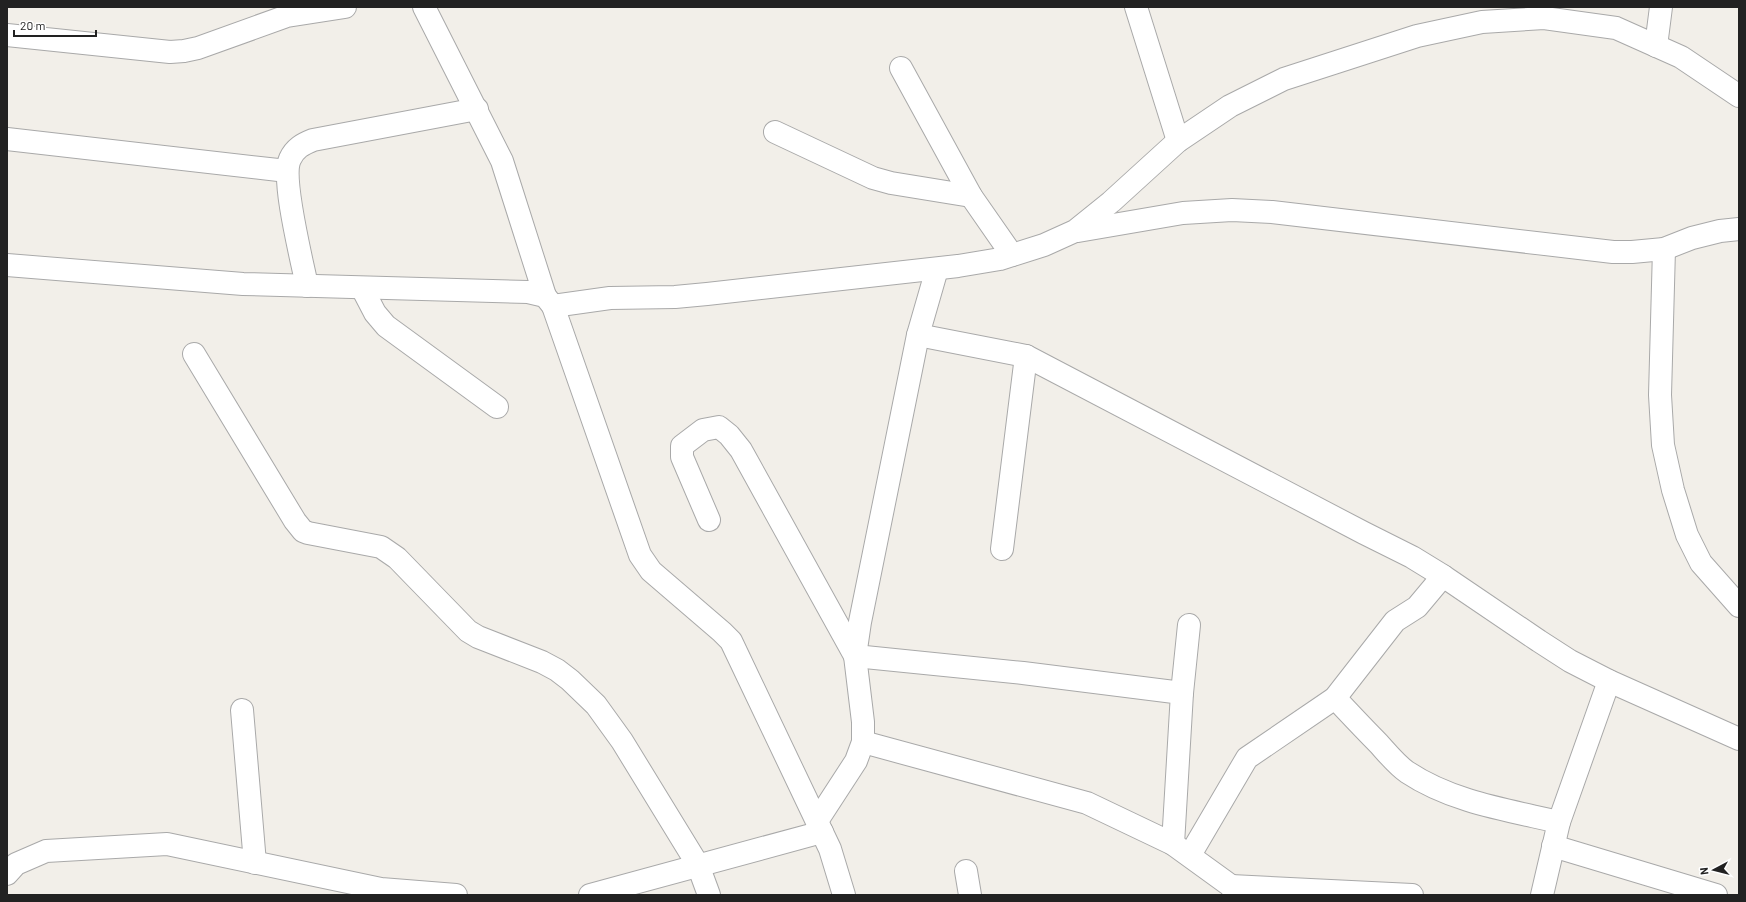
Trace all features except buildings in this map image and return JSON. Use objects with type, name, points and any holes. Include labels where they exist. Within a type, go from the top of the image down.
[{"type":"street","points":[[7,35],[170,52],[184,51],[198,48],[287,16],[345,7]]},
{"type":"street","points":[[424,7],[502,161],[549,301],[640,555],[651,571],[731,641],[830,849],[844,895]]},
{"type":"street","points":[[1136,7],[1178,141]]},
{"type":"street","points":[[1656,46],[1661,7]]},
{"type":"street","points":[[1075,231],[1111,202],[1178,141],[1230,106],[1284,78],[1417,36],[1482,22],[1544,18],[1616,28],[1680,57],[1739,96]]},
{"type":"street","points":[[901,68],[971,196],[1012,255]]},
{"type":"street","points":[[307,286],[287,171],[290,159],[296,149],[302,144],[313,140],[477,109]]},
{"type":"street","points":[[775,132],[873,178],[891,183],[971,196]]},
{"type":"street","points":[[7,139],[287,171]]},
{"type":"street","points":[[7,266],[243,284],[528,292],[549,301],[675,297],[937,268],[993,260],[1012,255],[1044,245],[1075,231],[1184,212],[1232,210],[1272,212],[1614,252],[1664,249],[1692,238],[1720,231],[1739,229]]},
{"type":"street","points":[[1664,249],[1660,395],[1663,445],[1673,490],[1687,535],[1702,563],[1739,606]]},
{"type":"street","points":[[590,895],[698,865],[819,827],[856,761],[863,742],[863,722],[855,656],[860,622],[918,335],[937,268]]},
{"type":"street","points":[[362,288],[375,314],[386,326],[497,407]]},
{"type":"street","points":[[918,335],[1026,356],[1357,530],[1412,557],[1570,661],[1609,681],[1739,739]]},
{"type":"street","points":[[194,354],[299,527],[308,533],[371,545],[389,552],[398,558],[473,634],[542,662],[570,680],[608,720],[698,865],[709,895]]},
{"type":"street","points":[[1002,549],[1026,356]]},
{"type":"street","points":[[709,520],[682,457],[682,446],[703,430],[719,427],[729,435],[741,450],[855,656]]},
{"type":"street","points":[[1181,849],[1247,758],[1335,698],[1395,621],[1417,608],[1443,576]]},
{"type":"street","points":[[1181,849],[1182,693],[1189,625]]},
{"type":"street","points":[[855,656],[1023,673],[1182,693]]},
{"type":"street","points":[[1542,895],[1559,822],[1609,681]]},
{"type":"street","points":[[1335,698],[1407,771],[1447,794],[1472,802],[1559,822]]},
{"type":"street","points":[[242,710],[255,862]]},
{"type":"street","points":[[863,742],[1087,803],[1181,849],[1233,891],[1412,894]]},
{"type":"street","points":[[7,874],[16,864],[46,851],[167,844],[381,889],[456,895]]},
{"type":"street","points":[[1553,846],[1716,895]]},
{"type":"street","points":[[966,871],[970,895]]}]
